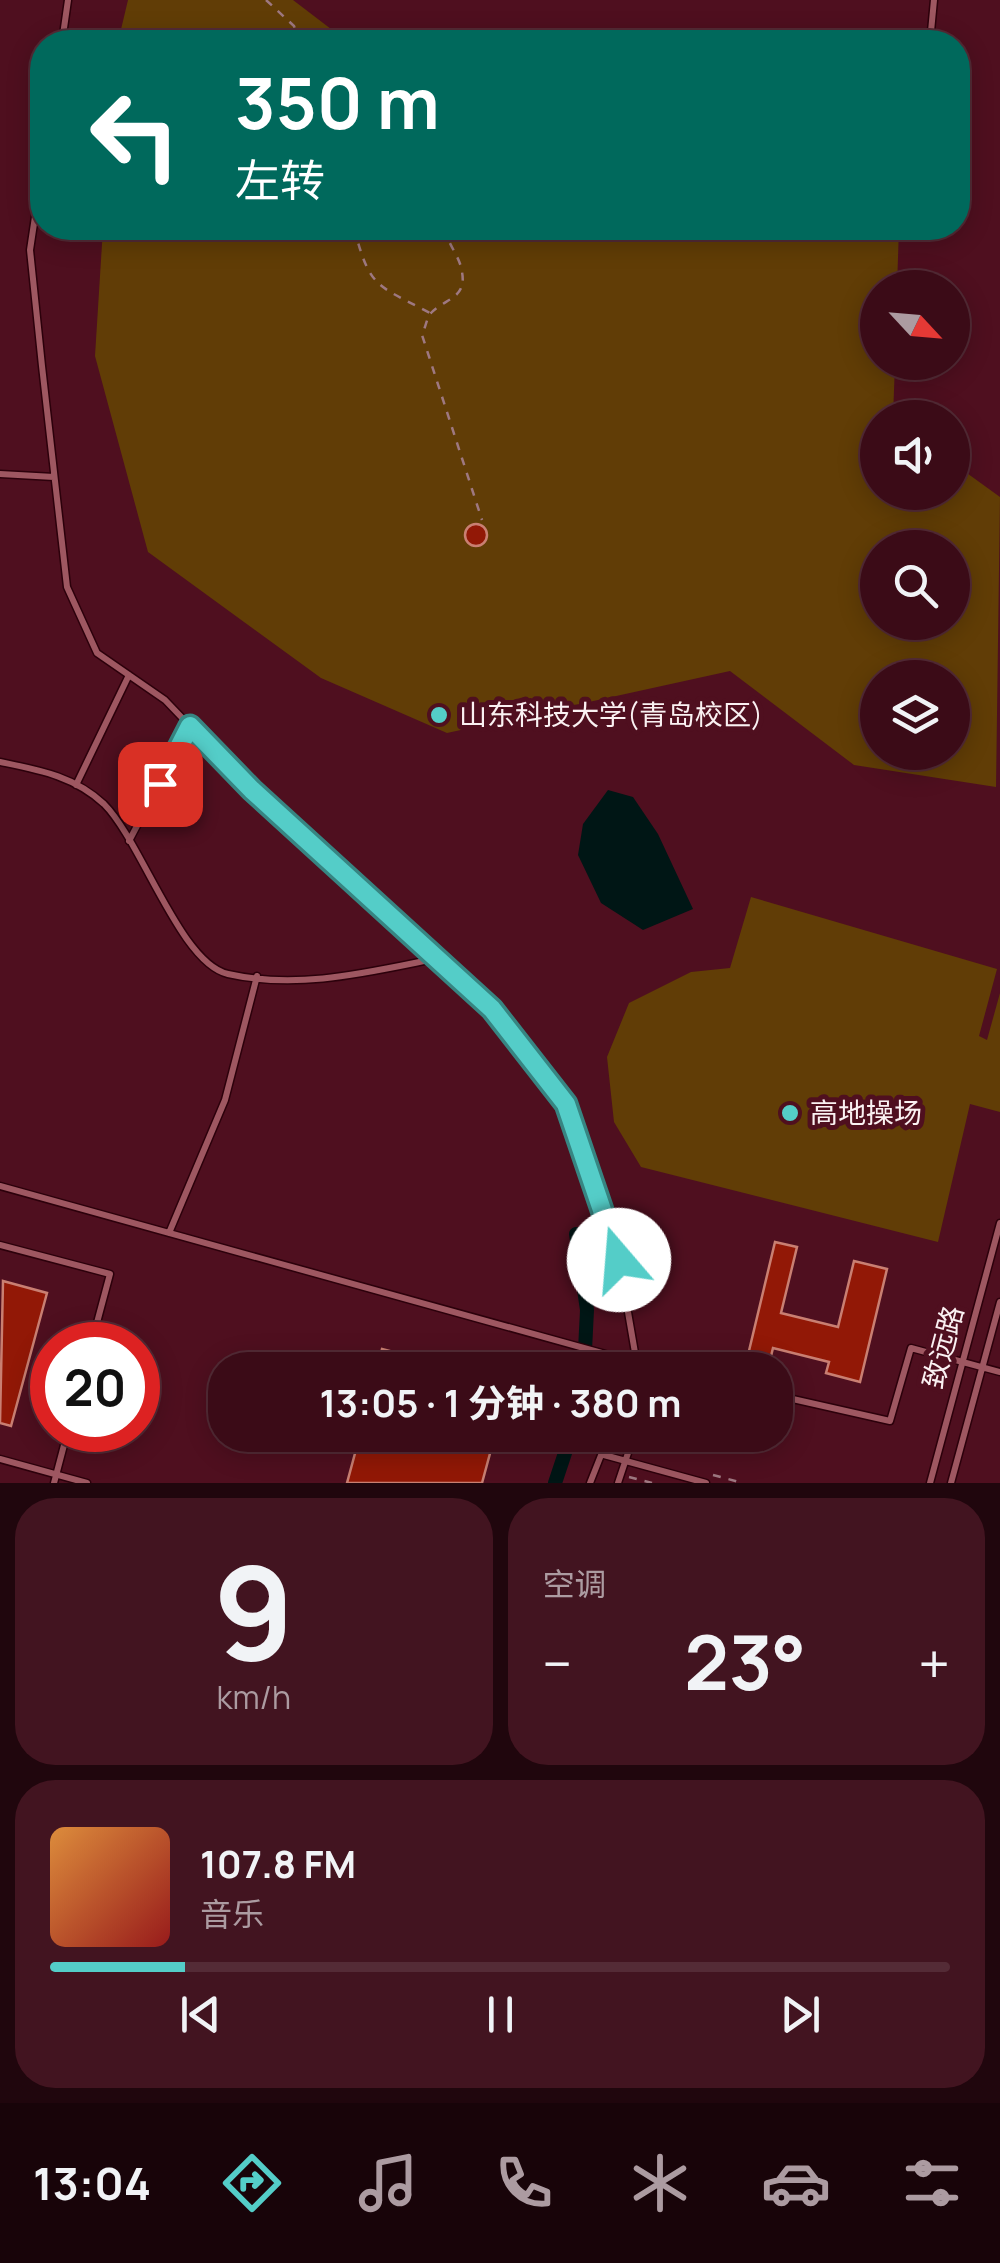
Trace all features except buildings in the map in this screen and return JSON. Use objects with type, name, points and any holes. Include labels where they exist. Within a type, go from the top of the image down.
[{"type":"lane","points":[[64,30],[68,0]]},
{"type":"lane","points":[[931,30],[934,0]]},
{"type":"lane","points":[[32,240],[67,587],[97,653],[165,700],[252,790],[439,958],[492,1009],[566,1104],[619,1260],[633,1352]]},
{"type":"lane","points":[[0,474],[54,476]]},
{"type":"lane","points":[[76,786],[129,674]]},
{"type":"lane","points":[[129,841],[190,726]]},
{"type":"lane","points":[[0,762],[60,774],[104,805],[188,944],[224,974],[321,981],[439,958]]},
{"type":"lane","points":[[169,1234],[225,1100],[258,976]]},
{"type":"lane","points":[[0,1186],[591,1352]]},
{"type":"lane","name":"致远路","points":[[930,1483],[1000,1222]]},
{"type":"lane","points":[[0,1245],[110,1274],[97,1322]]},
{"type":"lane","name":"致远路","points":[[951,1483],[1000,1302]]},
{"type":"lane","points":[[793,1399],[890,1421],[910,1348],[1000,1372]]},
{"type":"lane","points":[[55,1479],[62,1452]]},
{"type":"lane","points":[[618,1483],[630,1452]]},
{"type":"lane","points":[[590,1483],[604,1454],[706,1483]]},
{"type":"lane","points":[[0,1458],[55,1479],[87,1483]]},
{"type":"path","points":[[266,0],[296,30]]},
{"type":"path","points":[[358,240],[368,275],[430,313]]},
{"type":"path","points":[[446,240],[462,270],[461,290],[456,298],[430,313],[422,335],[432,376],[441,385],[482,520]]},
{"type":"path","points":[[622,1474],[652,1483]]},
{"type":"shaded area","points":[[128,0],[293,0],[332,30],[121,30]]},
{"type":"shaded area","points":[[102,240],[899,240],[898,270],[860,270],[860,380],[894,380],[894,400],[860,400],[860,510],[970,510],[970,475],[1000,497],[996,787],[886,770],[970,770],[970,660],[860,660],[860,766],[730,671],[447,733],[321,678],[148,552],[95,356]]},
{"type":"shaded area","points":[[608,790],[633,797],[658,834],[693,909],[643,930],[601,903],[578,855],[583,824]]},
{"type":"shaded area","name":"高地操场","points":[[751,897],[997,969],[979,1036],[987,1040],[1000,993],[1000,1112],[970,1104],[938,1242],[641,1167],[614,1122],[607,1057],[629,1003],[691,972],[730,968]]},
{"type":"waterway","points":[[576,1234],[587,1310],[585,1352]]},
{"type":"waterway","points":[[555,1483],[565,1452]]},
{"type":"place","name":"山东科技大学(青岛校区)","points":[[439,715]]},
{"type":"place","name":"高地操场","points":[[790,1113]]},
{"type":"route","points":[[160,784],[190,726],[252,790],[492,1009],[566,1104],[619,1260]]}]
